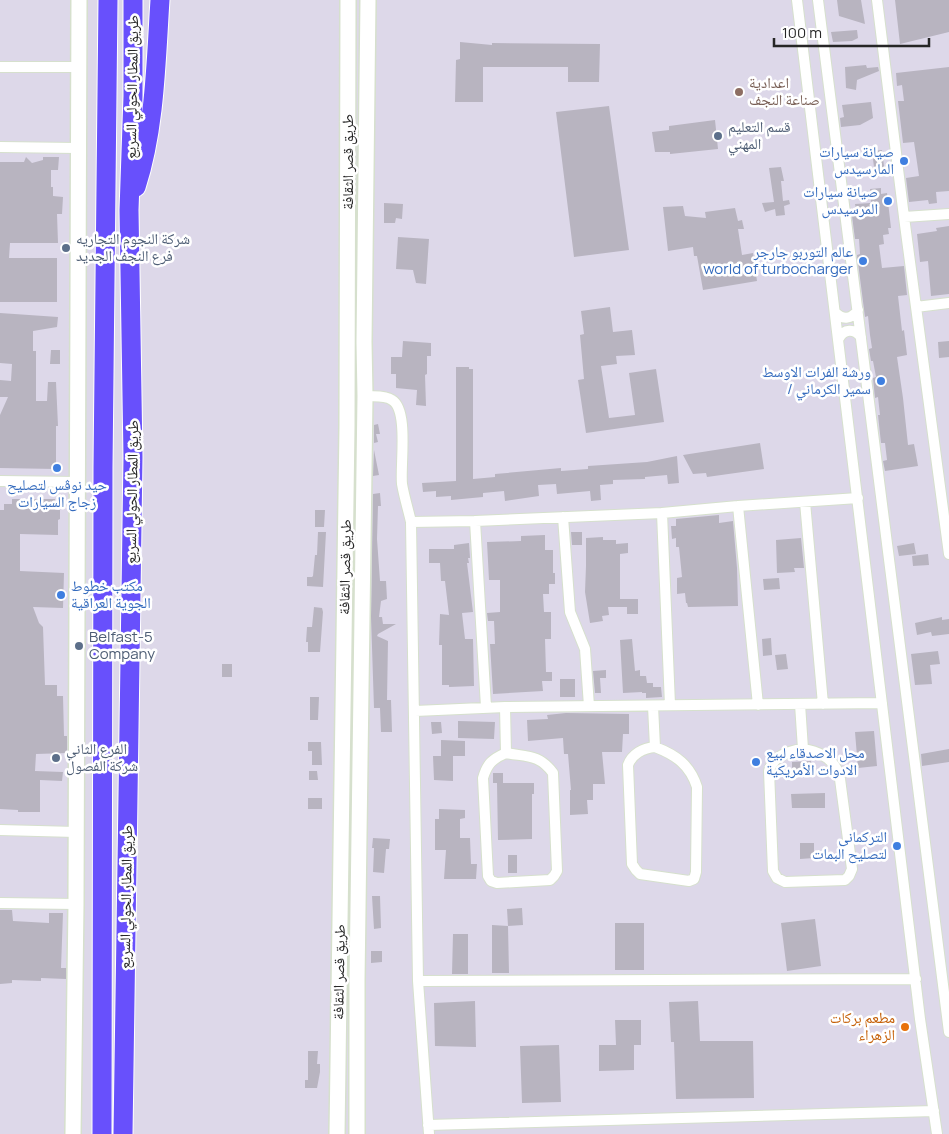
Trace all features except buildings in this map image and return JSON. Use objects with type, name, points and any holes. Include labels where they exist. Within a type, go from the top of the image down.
[{"type":"highway","name":"طريق المطار الحولي السريع","points":[[102,1134],[104,402],[108,0]]},
{"type":"highway","name":"طريق المطار الحولي السريع","points":[[122,1134],[133,456],[129,210],[133,96],[133,0]]},
{"type":"highway","points":[[129,210],[143,167],[149,129],[160,0]]},
{"type":"highway","points":[[104,402],[106,408],[118,414],[124,413],[132,403]]},
{"type":"highway","points":[[104,456],[107,451],[118,446],[129,451],[133,456]]},
{"type":"street","points":[[73,1134],[76,904],[77,67],[79,0]]},
{"type":"street","name":"طريق قصر الثقافة","points":[[337,1134],[347,427],[348,0]]},
{"type":"street","name":"طريق قصر الثقافة","points":[[357,1130],[368,0]]},
{"type":"street","points":[[797,0],[916,979],[937,1134]]},
{"type":"street","points":[[818,0],[861,337],[944,945],[949,1032]]},
{"type":"street","points":[[877,0],[949,554]]},
{"type":"street","points":[[0,67],[77,67]]},
{"type":"street","points":[[0,147],[77,148]]},
{"type":"street","points":[[904,217],[949,214]]},
{"type":"street","points":[[916,307],[949,303]]},
{"type":"street","points":[[835,312],[847,318],[853,316],[858,310]]},
{"type":"street","points":[[839,338],[849,330],[856,332],[861,337]]},
{"type":"street","points":[[365,396],[383,397],[392,400],[398,407],[402,426],[402,483],[411,522],[418,981],[428,1129],[934,1111]]},
{"type":"street","points":[[0,481],[76,482]]},
{"type":"street","points":[[411,522],[662,513],[858,498]]},
{"type":"street","points":[[805,502],[823,704]]},
{"type":"street","points":[[738,506],[758,705]]},
{"type":"street","points":[[662,513],[670,704]]},
{"type":"street","points":[[563,517],[570,612],[584,649],[588,706]]},
{"type":"street","points":[[475,521],[486,707]]},
{"type":"street","points":[[415,711],[486,707],[882,703]]},
{"type":"street","points":[[800,704],[803,749]]},
{"type":"street","points":[[653,706],[655,747]]},
{"type":"street","points":[[505,707],[506,753]]},
{"type":"street","points":[[655,747],[663,750],[687,766],[694,775],[698,787],[696,872],[694,879],[689,882],[640,874],[632,864],[628,766],[630,758],[635,754],[647,748],[655,747]]},
{"type":"street","points":[[803,749],[814,751],[838,767],[852,869],[845,880],[784,882],[777,878],[773,871],[768,771],[770,765],[776,759],[790,751],[803,749]]},
{"type":"street","points":[[506,753],[536,758],[546,763],[553,773],[557,871],[550,880],[497,883],[488,876],[483,778],[486,766],[493,759],[506,753]]},
{"type":"street","points":[[0,830],[76,832]]},
{"type":"street","points":[[0,903],[76,904]]},
{"type":"street","points":[[418,981],[916,979]]},
{"type":"place","name":"اعدادية صناعة النجف","points":[[739,92]]},
{"type":"place","name":"قسم التعليم المهني","points":[[718,136]]},
{"type":"place","name":"صيانة سيارات المارسيدس","points":[[904,161]]},
{"type":"place","name":"صيانة سيارات المرسيدس","points":[[888,201]]},
{"type":"place","name":"شركة النجوم التجاريه فرع النجف الجديد","points":[[66,248]]},
{"type":"place","name":"عالم التوربو جارجر world of turbocharger","points":[[863,261]]},
{"type":"place","name":"ورشة الفرات الاوسط / سمير الكرماني","points":[[881,381]]},
{"type":"place","name":"حيد نوڤس لتصليح زجاج السيارات","points":[[57,468]]},
{"type":"place","name":"مكتب خطوط الجوية العراقية","points":[[61,595]]},
{"type":"place","name":"Belfast-5 Company","points":[[79,646]]},
{"type":"place","name":"الفرع الثاني شركة الفصول","points":[[56,758]]},
{"type":"place","name":"محل الاصدقاء لبيع الادوات الأمريكية","points":[[756,762]]},
{"type":"place","name":"التركماني لتصليح البمات","points":[[897,846]]},
{"type":"place","name":"مطعم بركات الزهراء","points":[[905,1027]]}]
